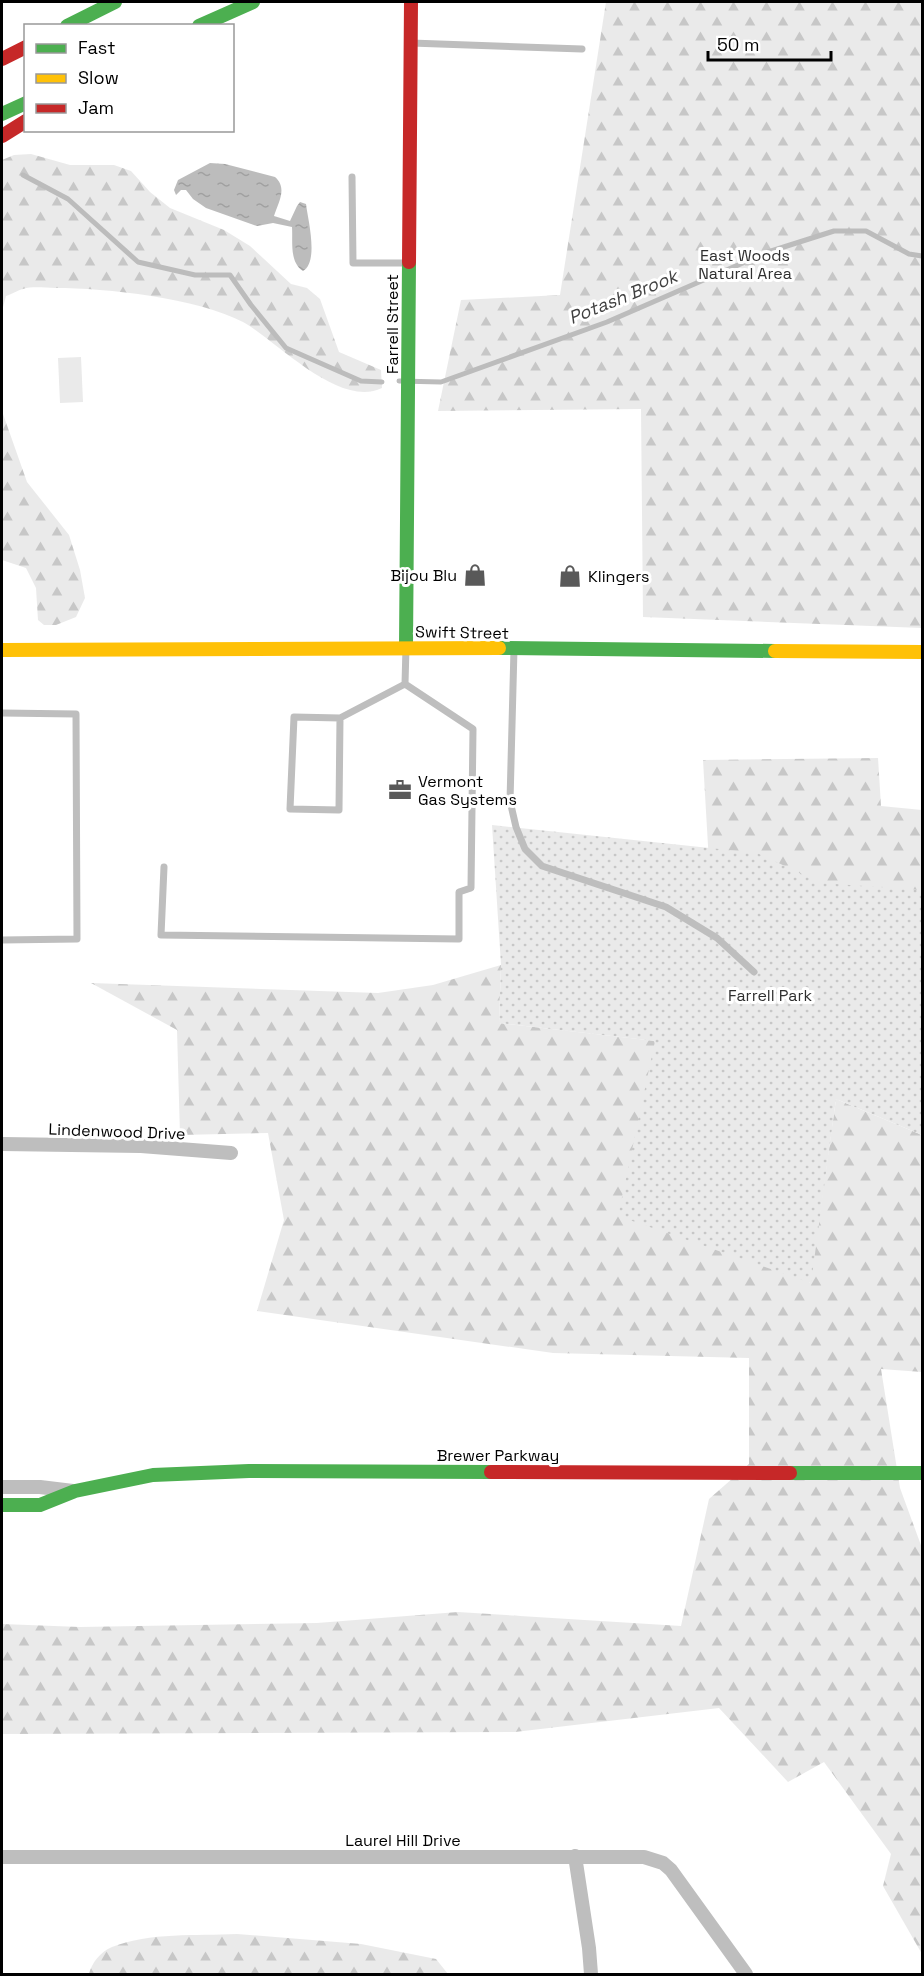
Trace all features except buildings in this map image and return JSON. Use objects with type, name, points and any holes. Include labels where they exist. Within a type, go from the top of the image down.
[{"type":"main road","points":[[71,24],[115,2]]},
{"type":"main road","points":[[204,24],[253,2]]},
{"type":"main road","name":"Farrell Street","points":[[406,648],[411,2]]},
{"type":"main road","points":[[2,59],[24,47]]},
{"type":"main road","points":[[2,114],[24,104]]},
{"type":"main road","points":[[2,136],[24,122]]},
{"type":"main road","name":"Swift Street","points":[[2,650],[406,648],[922,652]]},
{"type":"main road","name":"Brewer Parkway","points":[[2,1504],[40,1505],[75,1491],[153,1475],[249,1471],[922,1473]]},
{"type":"street","name":"Lindenwood Drive","points":[[2,1144],[141,1146],[231,1153]]},
{"type":"street","name":"Brewer Parkway","points":[[2,1487],[40,1487],[75,1491]]},
{"type":"street","points":[[574,1856],[589,1947],[591,1974]]},
{"type":"street","name":"Laurel Hill Drive","points":[[2,1857],[644,1857],[663,1863],[677,1878],[746,1974]]},
{"type":"lane","points":[[411,43],[582,49]]},
{"type":"lane","points":[[352,177],[353,263],[409,263]]},
{"type":"lane","points":[[405,684],[406,648]]},
{"type":"lane","points":[[514,649],[510,801],[516,827],[525,849],[542,866],[666,907],[717,938],[754,972]]},
{"type":"lane","points":[[340,718],[339,810],[290,809],[294,717],[340,718],[405,684]]},
{"type":"lane","points":[[164,867],[161,935],[459,939],[459,892],[471,888],[473,729],[405,684]]},
{"type":"lane","points":[[2,714],[76,714],[77,939],[2,940]]},
{"type":"green space","name":"East Woods Natural Area","points":[[606,2],[922,2],[922,628],[643,617],[641,409],[438,411],[461,300],[560,295]]},
{"type":"green space","points":[[31,154],[70,165],[114,165],[131,171],[150,192],[170,208],[224,230],[250,246],[291,284],[307,288],[320,299],[339,352],[381,370],[382,388],[365,392],[347,389],[328,381],[243,322],[202,307],[177,301],[125,292],[76,288],[31,288],[6,296],[2,311],[2,160],[14,155]]},
{"type":"green space","points":[[81,357],[83,402],[60,403],[58,358]]},
{"type":"green space","points":[[2,359],[3,414],[27,482],[69,535],[80,570],[85,598],[76,617],[56,625],[44,625],[38,620],[36,588],[26,568],[2,560]]},
{"type":"green space","points":[[878,758],[881,806],[922,810],[922,1014],[712,914],[703,760]]},
{"type":"green space","name":"Farrell Park","points":[[492,825],[757,853],[821,883],[922,890],[922,1135],[836,1099],[811,1283],[618,1216],[655,1041],[499,1023],[501,965]]},
{"type":"green space","points":[[501,965],[499,1023],[656,1041],[810,1283],[836,1099],[922,1135],[922,1372],[881,1369],[900,1488],[922,1548],[922,1954],[883,1886],[891,1854],[824,1762],[788,1782],[719,1708],[515,1732],[2,1734],[2,1624],[80,1627],[317,1623],[458,1612],[681,1626],[709,1499],[749,1464],[749,1358],[553,1353],[257,1311],[284,1220],[268,1133],[180,1135],[177,1030],[91,983],[378,993],[433,985]]},
{"type":"green space","points":[[237,1934],[361,1944],[436,1959],[448,1974],[89,1974],[100,1955],[112,1947],[127,1942],[157,1937]]},
{"type":"water","points":[[210,163],[225,164],[275,177],[279,181],[281,191],[274,216],[290,221],[300,202],[306,204],[312,250],[308,266],[303,271],[294,257],[292,227],[273,223],[257,226],[206,208],[193,199],[186,190],[181,190],[176,195],[174,190],[178,180]]},
{"type":"waterway","name":"Potash Brook","points":[[23,175],[68,199],[138,262],[195,275],[230,275],[286,348],[361,381],[382,382]]},
{"type":"waterway","name":"Potash Brook","points":[[399,381],[441,382],[607,322],[768,252],[834,231],[866,231],[909,254],[922,256]]},
{"type":"traffic: fast","points":[[71,24],[115,2]]},
{"type":"traffic: fast","points":[[204,24],[253,2]]},
{"type":"traffic: fast","points":[[2,114],[24,104]]},
{"type":"traffic: fast","points":[[406,647],[409,262]]},
{"type":"traffic: fast","points":[[499,648],[775,651]]},
{"type":"traffic: fast","points":[[2,1505],[40,1505],[75,1491],[153,1475],[249,1471],[491,1472]]},
{"type":"traffic: fast","points":[[790,1473],[922,1473]]},
{"type":"traffic: slow","points":[[2,650],[499,648]]},
{"type":"traffic: slow","points":[[775,651],[922,652]]},
{"type":"traffic: jam","points":[[409,262],[411,2]]},
{"type":"traffic: jam","points":[[2,59],[24,48]]},
{"type":"traffic: jam","points":[[2,136],[24,122]]},
{"type":"traffic: jam","points":[[491,1472],[790,1473]]},
{"type":"place","name":"Bijou Blu","points":[[475,575]]},
{"type":"place","name":"Klingers","points":[[570,576]]},
{"type":"place","name":"Vermont Gas Systems","points":[[400,790]]}]
